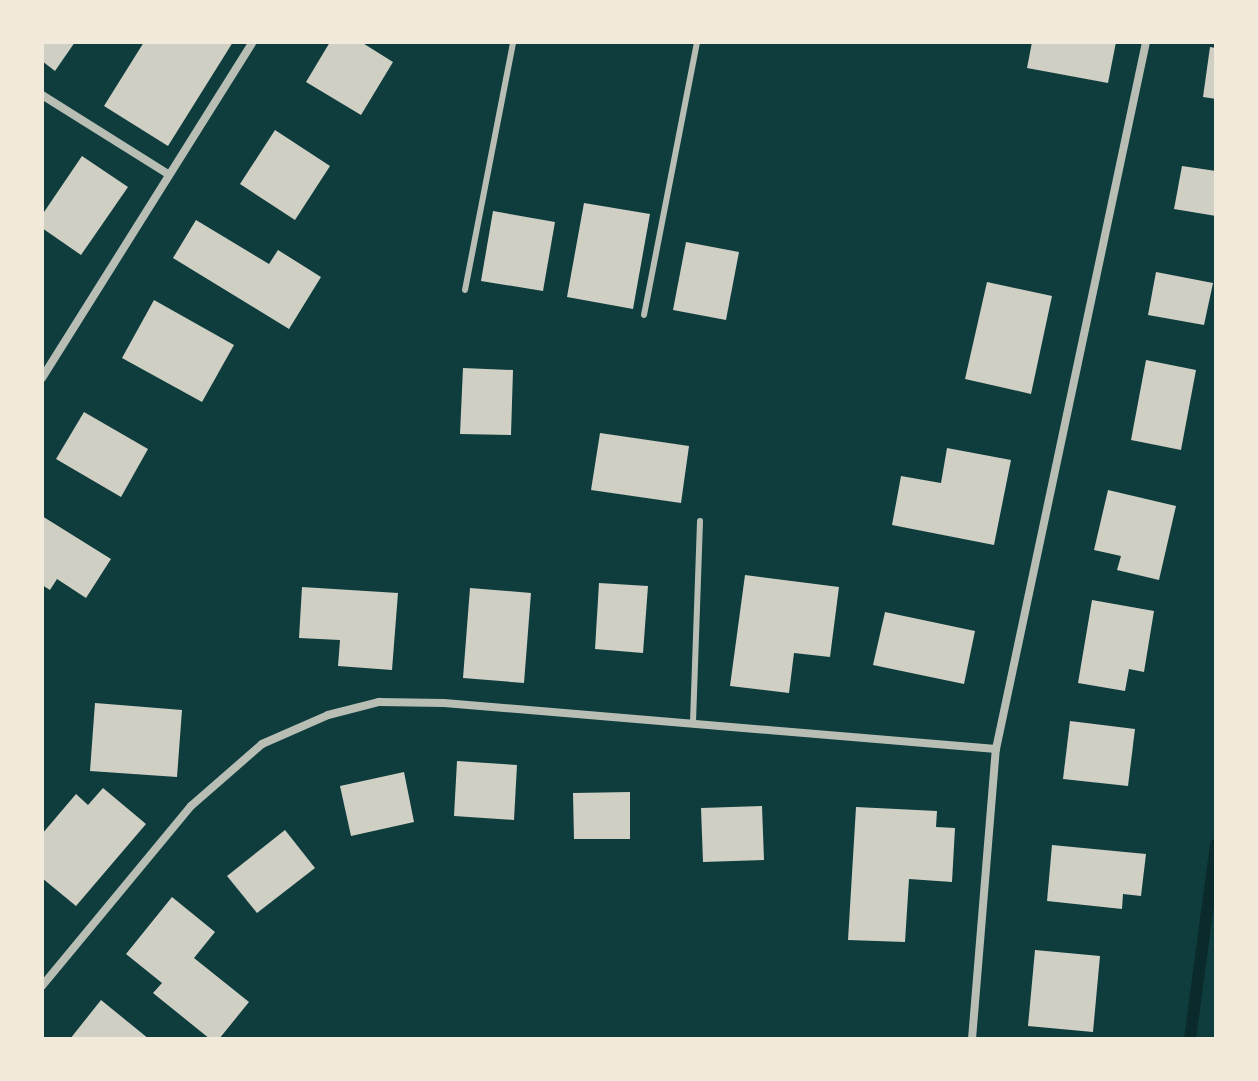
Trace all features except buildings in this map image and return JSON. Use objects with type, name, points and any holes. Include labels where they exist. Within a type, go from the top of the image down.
[{"type":"street","points":[[42,378],[253,42]]},
{"type":"street","points":[[972,1039],[996,749],[1146,42]]},
{"type":"street","points":[[42,95],[168,174]]},
{"type":"street","points":[[42,986],[191,806],[262,744],[328,715],[379,702],[444,703],[996,749]]},
{"type":"lane","points":[[465,290],[513,42]]},
{"type":"lane","points":[[644,315],[697,42]]},
{"type":"lane","points":[[693,722],[700,521]]},
{"type":"waterway","points":[[1190,1039],[1216,845]]}]
